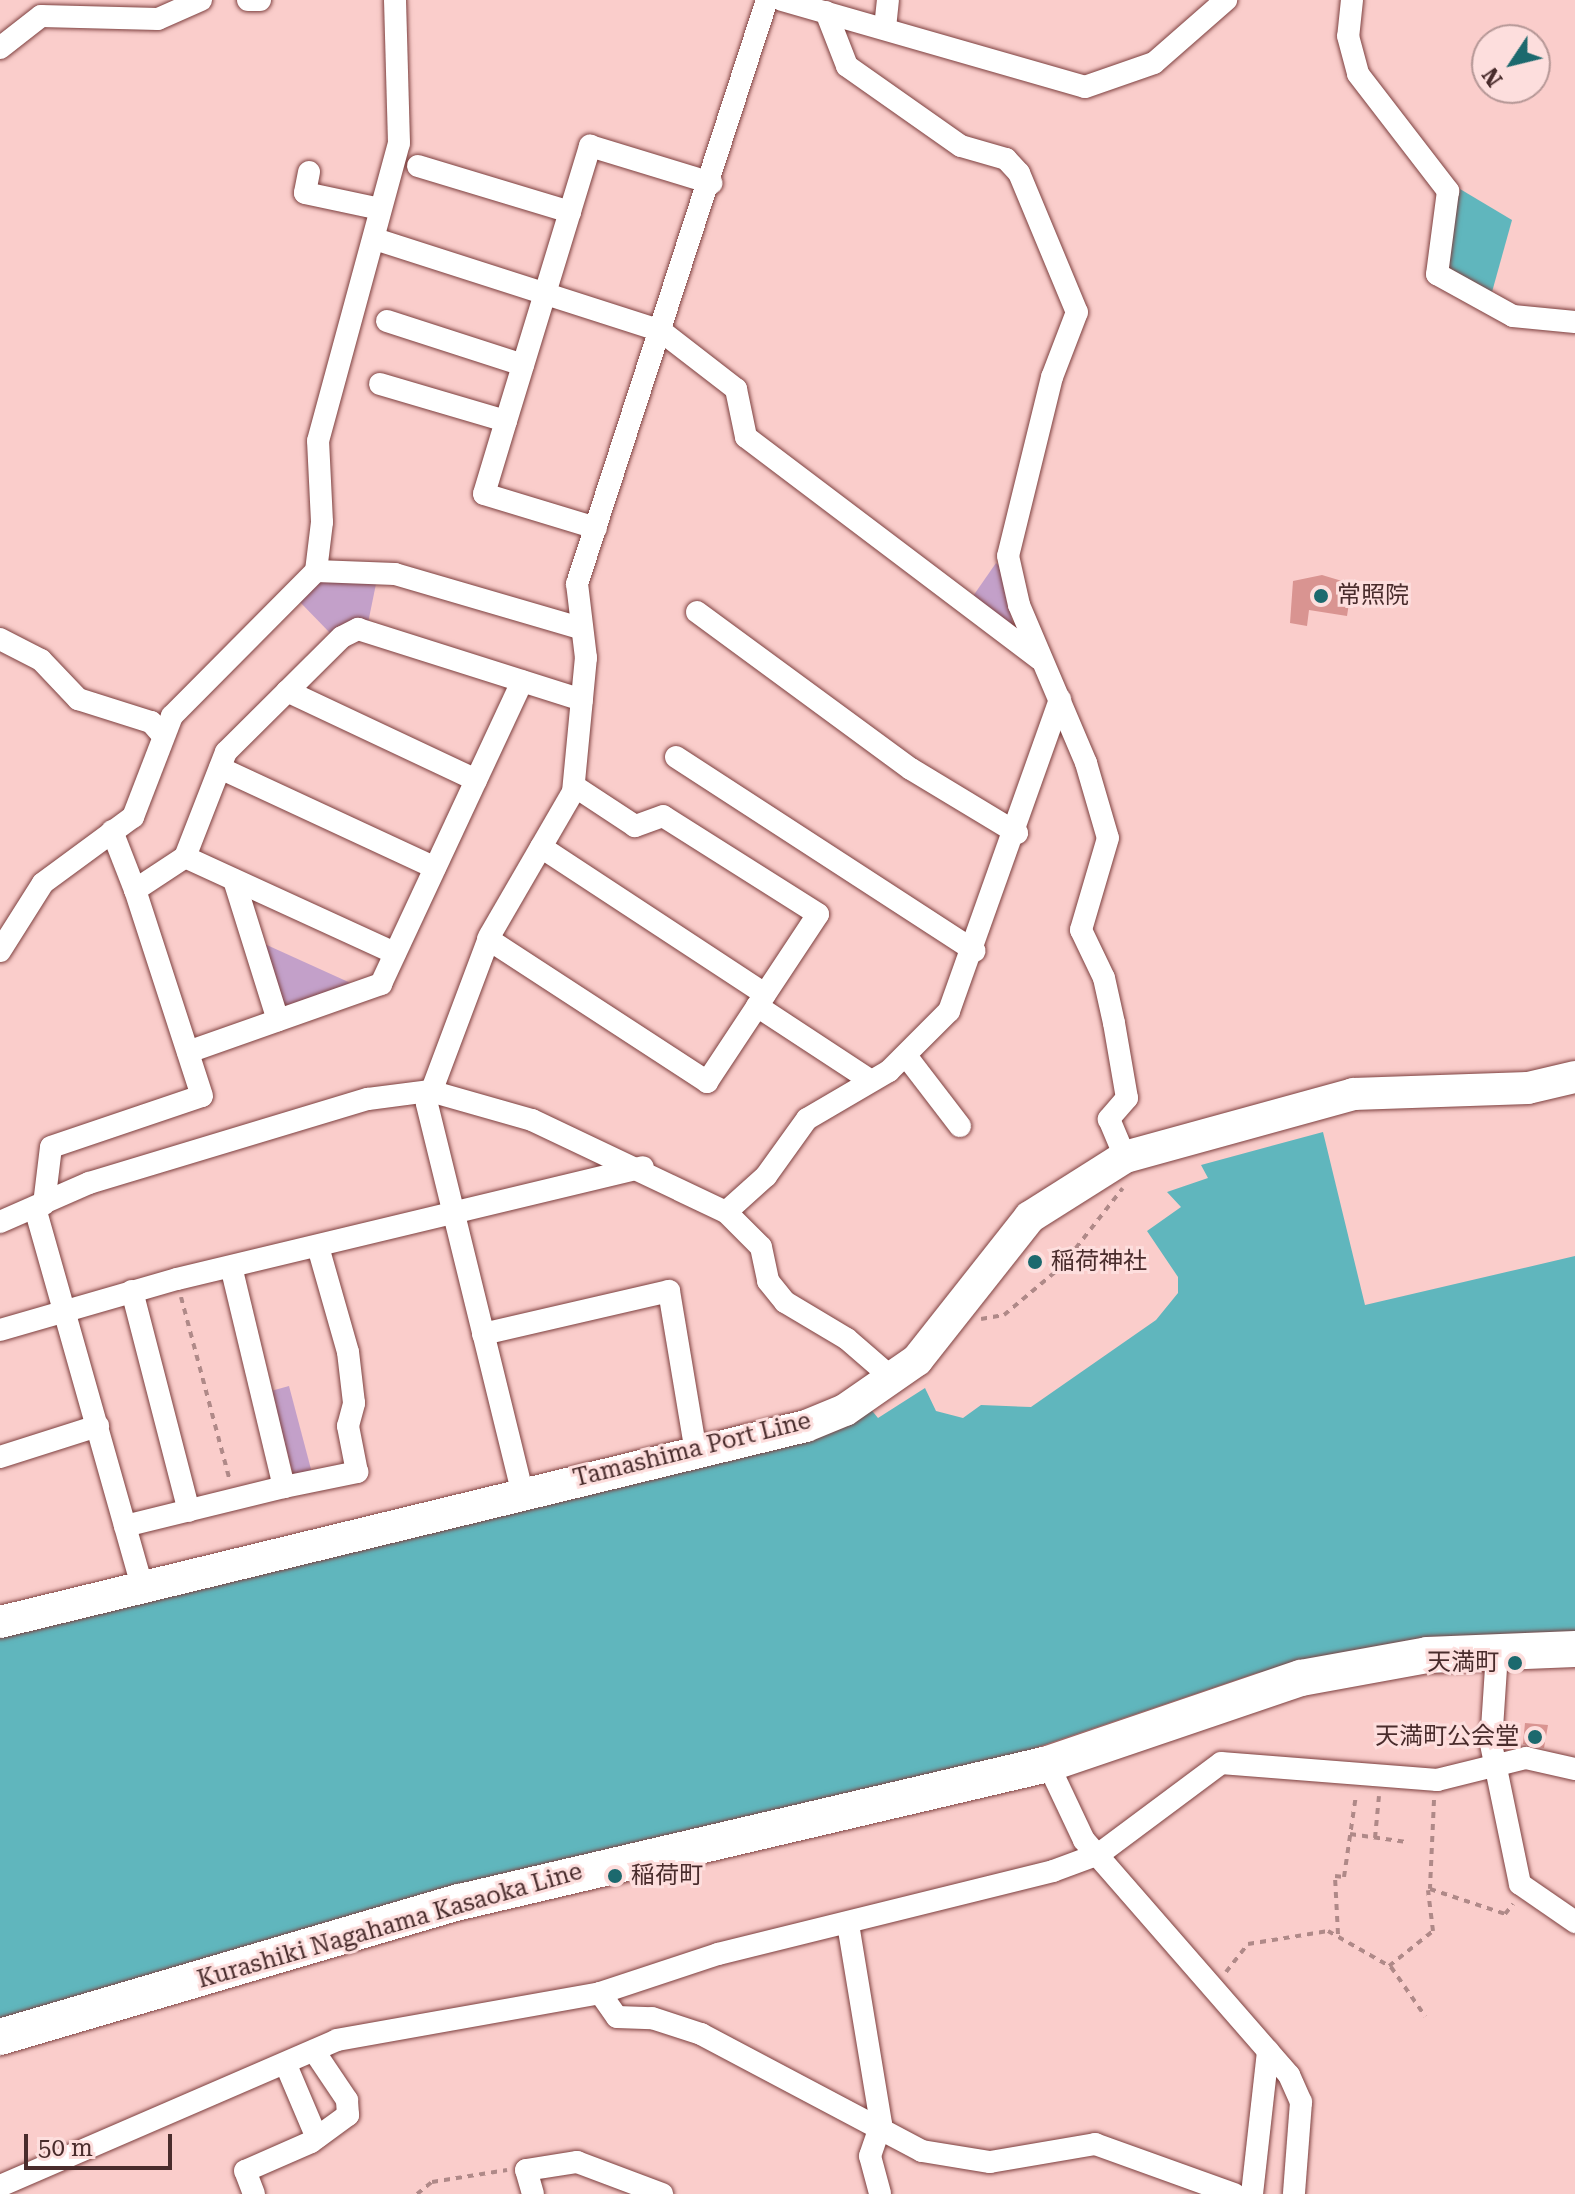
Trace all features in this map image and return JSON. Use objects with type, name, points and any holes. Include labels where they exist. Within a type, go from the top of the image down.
[{"type":"main road","name":"Tamashima Port Line","points":[[0,1622],[522,1491],[806,1426],[892,1378],[946,1327],[1030,1217],[1125,1157],[1353,1094],[1528,1088],[1575,1077]]},
{"type":"main road","name":"Kurashiki Nagahama Kasaoka Line","points":[[0,2037],[460,1902],[1048,1764],[1301,1678],[1427,1655],[1575,1649]]},
{"type":"street","points":[[0,48],[41,16],[158,19],[201,0]]},
{"type":"street","points":[[248,0],[260,0]]},
{"type":"street","points":[[0,951],[43,883],[133,817],[172,716],[316,571],[322,522],[318,441],[399,143],[395,0]]},
{"type":"street","points":[[522,1491],[431,1133],[430,1091],[488,939],[574,786],[582,700],[577,584],[711,183],[767,0]]},
{"type":"street","points":[[782,0],[1095,87],[1154,63],[1226,0]]},
{"type":"street","points":[[885,28],[888,0]]},
{"type":"street","points":[[1352,0],[1348,36],[1358,74],[1448,191],[1437,274],[1513,316],[1575,322]]},
{"type":"street","points":[[826,12],[847,66],[961,146],[1006,159],[1019,173],[1077,312],[1052,377],[1031,481],[1009,530],[1012,583],[1040,659],[1060,699],[1108,838],[1081,930],[1104,978],[1114,1023],[1127,1098],[1109,1119],[1125,1157]]},
{"type":"street","points":[[596,528],[484,494],[590,146],[711,183]]},
{"type":"street","points":[[418,166],[570,212]]},
{"type":"street","points":[[309,172],[305,193],[380,209]]},
{"type":"street","points":[[375,239],[661,331],[736,389],[746,437],[1040,659]]},
{"type":"street","points":[[387,321],[523,365]]},
{"type":"street","points":[[380,384],[506,421]]},
{"type":"street","points":[[316,571],[395,574],[580,628]]},
{"type":"street","points":[[697,612],[911,769],[1017,833]]},
{"type":"street","points":[[135,890],[185,857],[226,752],[287,691],[358,629],[582,700]]},
{"type":"street","points":[[0,639],[41,660],[78,699],[151,722],[163,736]]},
{"type":"street","points":[[188,1052],[381,984],[522,681]]},
{"type":"street","points":[[287,691],[476,780]]},
{"type":"street","points":[[726,1212],[766,1176],[807,1119],[907,1057],[949,1011],[975,951],[1017,833],[1060,699]]},
{"type":"street","points":[[676,757],[975,951]]},
{"type":"street","points":[[220,768],[435,868]]},
{"type":"street","points":[[488,939],[707,1082],[818,914],[663,816],[635,826],[574,786]]},
{"type":"street","points":[[112,831],[135,890],[202,1096],[51,1147],[39,1206],[142,1587]]},
{"type":"street","points":[[541,847],[761,1000],[871,1081]]},
{"type":"street","points":[[185,857],[395,953]]},
{"type":"street","points":[[234,880],[278,1020]]},
{"type":"street","points":[[907,1057],[960,1126]]},
{"type":"street","points":[[0,1222],[89,1183],[368,1099],[430,1091],[532,1120],[643,1167],[726,1212],[761,1247],[768,1281],[785,1302],[847,1339],[892,1378]]},
{"type":"street","points":[[0,1330],[177,1279],[453,1216],[643,1167]]},
{"type":"street","points":[[125,1526],[357,1472],[348,1426],[354,1403],[348,1352],[318,1247]]},
{"type":"street","points":[[231,1267],[284,1487]]},
{"type":"street","points":[[132,1291],[189,1511]]},
{"type":"street","points":[[483,1334],[669,1291],[696,1453]]},
{"type":"street","points":[[0,1457],[98,1426]]},
{"type":"street","points":[[1497,1653],[1491,1744],[1498,1765],[1499,1810],[1525,1890],[1575,1922]]},
{"type":"street","points":[[0,2186],[314,2051],[447,2017],[600,1993],[718,1954],[848,1924],[1099,1854],[1221,1763],[1370,1772],[1437,1780],[1526,1758],[1575,1769]]},
{"type":"street","points":[[1048,1764],[1076,1828],[1216,1986],[1268,2051],[1301,2102],[1294,2194]]},
{"type":"street","points":[[848,1924],[881,2124],[870,2156],[880,2194]]},
{"type":"street","points":[[600,1993],[617,2017],[652,2018],[701,2034],[856,2119],[881,2124],[922,2151],[972,2162],[1095,2144],[1129,2150],[1234,2194]]},
{"type":"street","points":[[254,2194],[245,2171],[317,2138],[341,2123],[349,2106],[314,2051]]},
{"type":"street","points":[[1252,2194],[1268,2051]]},
{"type":"street","points":[[286,2065],[317,2138]]},
{"type":"street","points":[[533,2194],[526,2170],[577,2162],[662,2194]]},
{"type":"path","points":[[975,1322],[1004,1315],[1061,1267],[1122,1195],[1125,1157]]},
{"type":"path","points":[[177,1279],[235,1500]]},
{"type":"path","points":[[1338,1934],[1335,1876],[1344,1877],[1350,1834],[1370,1772]]},
{"type":"path","points":[[1370,1772],[1375,1838]]},
{"type":"path","points":[[1389,1966],[1433,1931],[1426,1880],[1437,1780]]},
{"type":"path","points":[[1350,1834],[1406,1842]]},
{"type":"path","points":[[1426,1880],[1437,1896],[1505,1914],[1525,1890]]},
{"type":"path","points":[[1216,1986],[1248,1944],[1338,1934],[1389,1966],[1425,2016]]},
{"type":"path","points":[[417,2194],[432,2182],[526,2170]]},
{"type":"shaded area","points":[[996,563],[1001,568],[1015,635],[971,599]]},
{"type":"shaded area","points":[[320,575],[377,579],[368,623],[331,634],[298,600]]},
{"type":"shaded area","points":[[258,941],[355,985],[288,1009],[280,1004]]},
{"type":"shaded area","points":[[289,1386],[312,1473],[294,1478],[271,1391]]},
{"type":"water","points":[[1460,189],[1512,220],[1492,292],[1443,265]]},
{"type":"water","points":[[1323,1132],[1365,1305],[1575,1256],[1575,1632],[1438,1639],[1257,1673],[985,1765],[0,2022],[0,1636],[869,1407],[878,1418],[925,1388],[936,1411],[963,1418],[981,1405],[1031,1407],[1156,1320],[1178,1293],[1178,1277],[1147,1231],[1181,1207],[1167,1192],[1208,1178],[1201,1165]]},
{"type":"building","name":"常照院","points":[[1322,575],[1352,584],[1347,616],[1309,610],[1307,626],[1290,623],[1293,581]]},
{"type":"building","name":"天満町公会堂","points":[[1525,1723],[1548,1725],[1544,1748],[1523,1744]]},
{"type":"place","name":"常照院","points":[[1321,596]]},
{"type":"place","name":"稲荷神社","points":[[1035,1262]]},
{"type":"place","name":"天満町","points":[[1515,1663]]},
{"type":"place","name":"天満町公会堂","points":[[1535,1737]]},
{"type":"place","name":"稲荷町","points":[[615,1876]]}]
